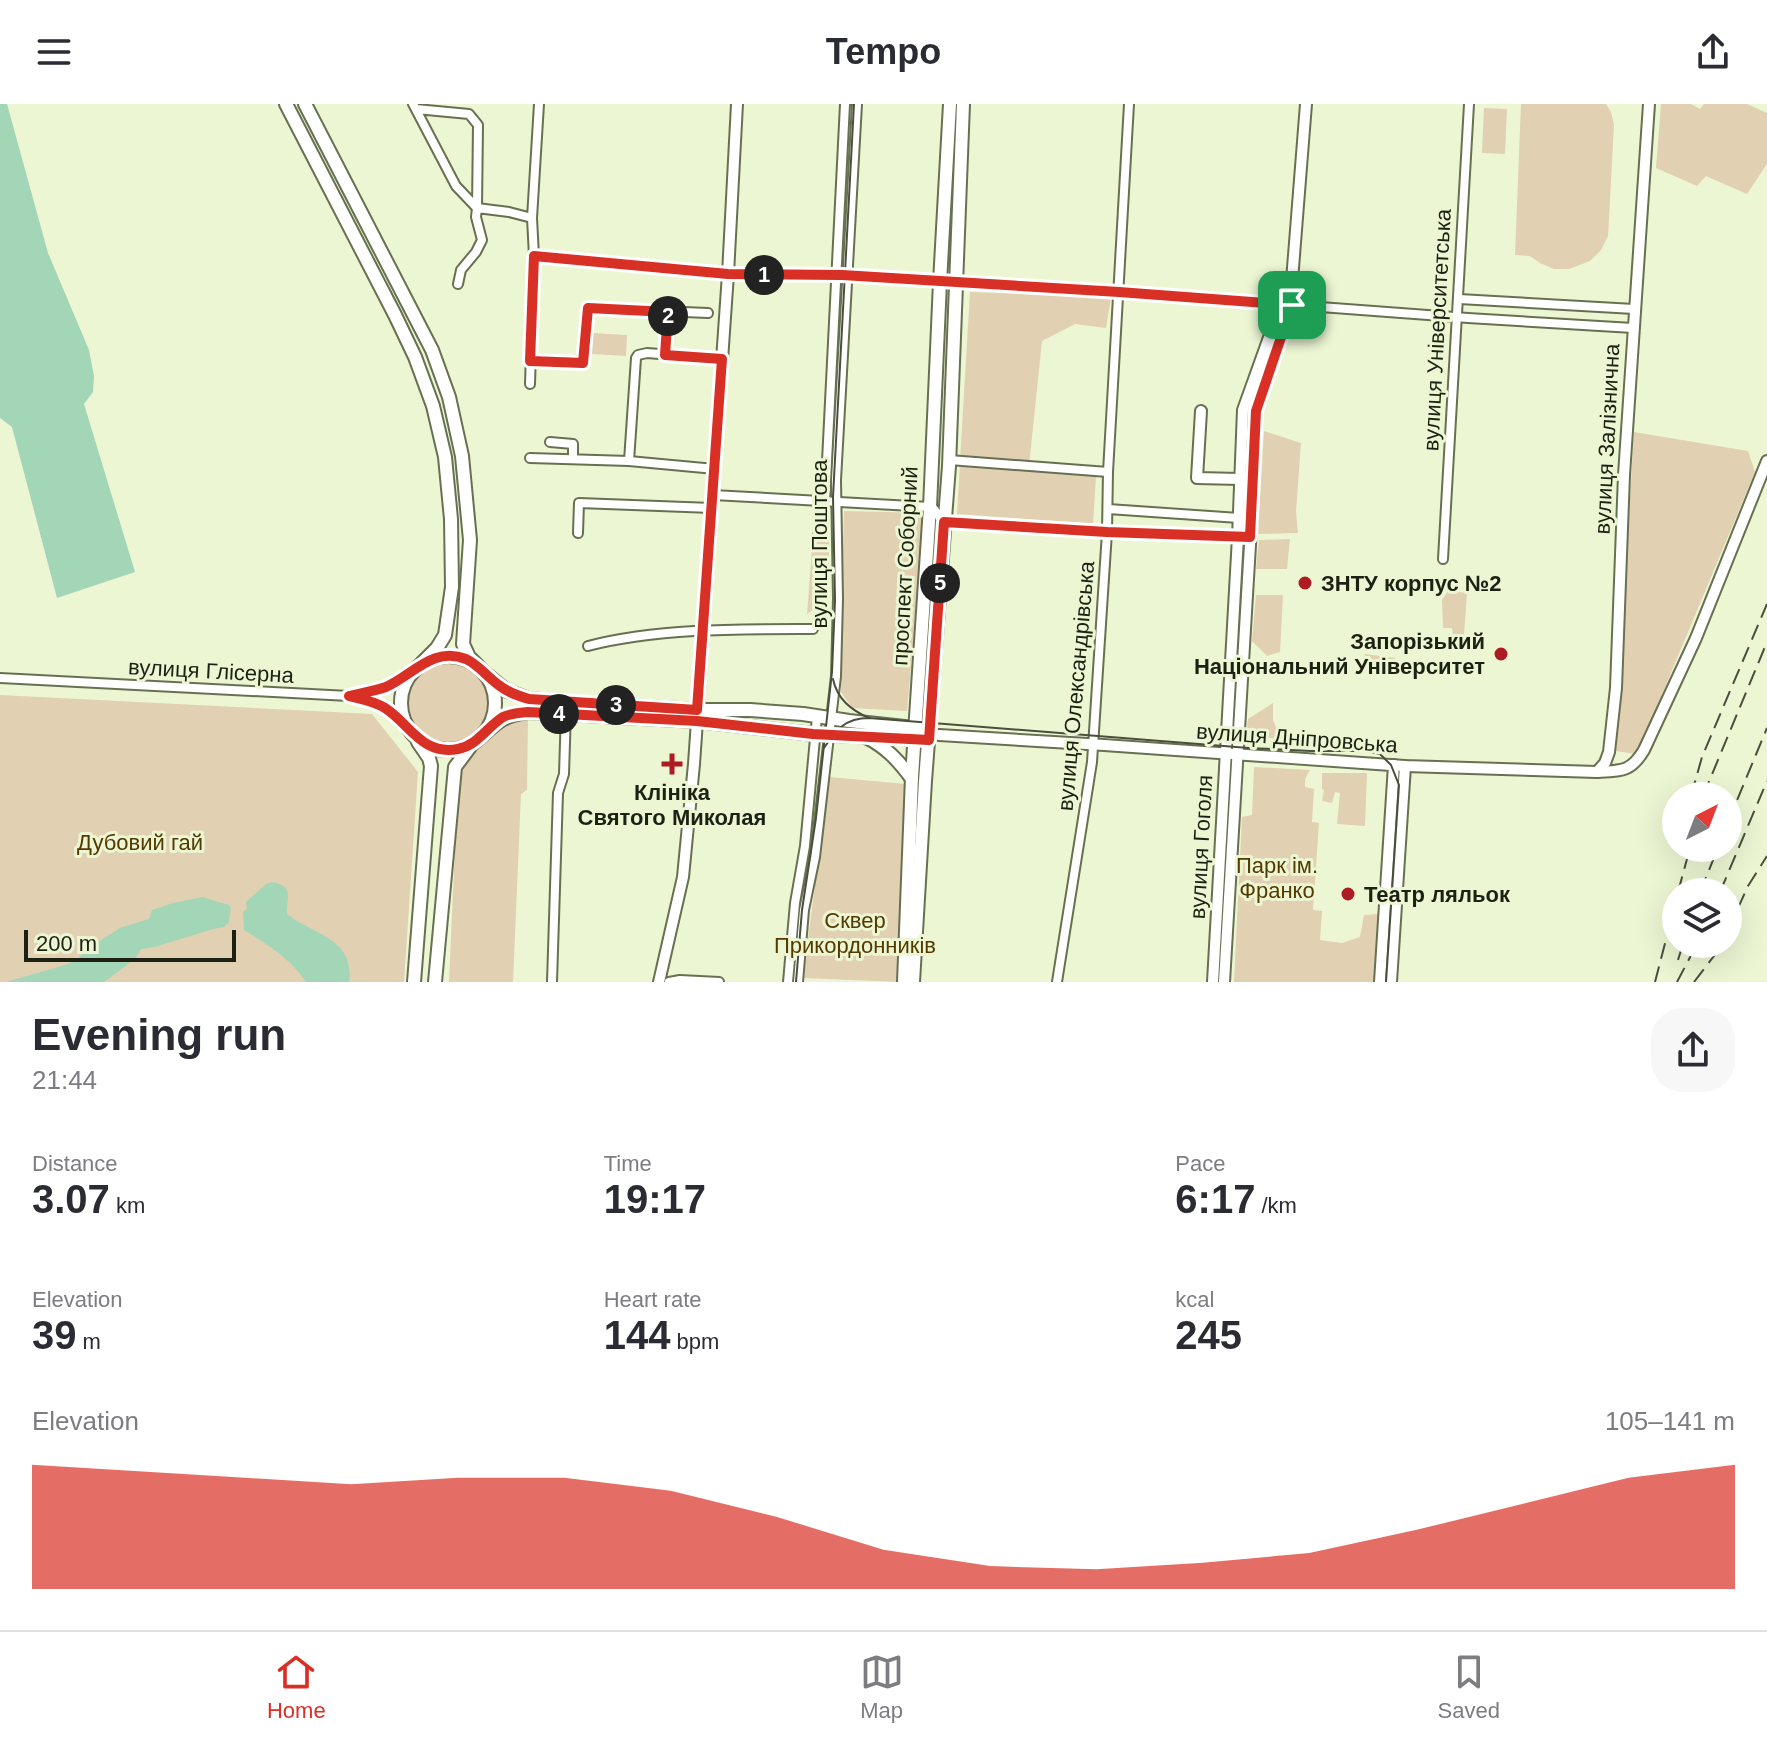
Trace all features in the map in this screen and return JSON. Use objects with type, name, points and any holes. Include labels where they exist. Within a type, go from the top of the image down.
[{"type":"main road","points":[[286,104],[415,357],[433,406],[445,457],[452,536],[452,587],[445,635],[437,648],[408,678],[401,698],[403,718],[431,766],[414,982]]},
{"type":"main road","points":[[305,104],[432,350],[462,456],[470,540],[463,644],[469,657],[492,684],[496,705],[490,726],[455,767],[435,982]]},
{"type":"main road","name":"проспект Соборний","points":[[904,982],[912,779],[930,507],[950,104]]},
{"type":"main road","name":"проспект Соборний","points":[[913,982],[949,460],[963,104]]},
{"type":"main road","points":[[450,509],[457,518],[463,518],[468,510]]},
{"type":"main road","points":[[452,536],[458,529],[465,530],[470,540]]},
{"type":"main road","points":[[418,666],[444,656],[456,656],[482,670]]},
{"type":"main road","name":"вулиця Дніпровська","points":[[482,670],[499,686],[518,695],[566,709]]},
{"type":"main road","name":"вулиця Дніпровська","points":[[479,739],[501,718],[509,715],[566,709],[697,715],[863,736],[915,733]]},
{"type":"main road","name":"вулиця Дніпровська","points":[[697,715],[750,710],[932,735]]},
{"type":"main road","points":[[411,732],[433,748],[443,750],[465,748],[479,739]]},
{"type":"main road","points":[[863,736],[880,744],[912,779]]},
{"type":"street","points":[[530,384],[534,256],[532,218],[539,104]]},
{"type":"street","points":[[659,982],[683,877],[715,469],[737,104]]},
{"type":"street","name":"вулиця Поштова","points":[[818,536],[825,501],[845,104]]},
{"type":"street","name":"вулиця Поштова","points":[[788,982],[795,903],[824,718],[836,676],[836,503],[857,104]]},
{"type":"street","name":"вулиця Олександрівська","points":[[1057,982],[1093,744],[1129,104]]},
{"type":"street","name":"вулиця Гоголя","points":[[1224,982],[1238,754],[1244,537],[1239,518],[1243,410],[1291,293],[1306,104]]},
{"type":"street","name":"вулиця Університетська","points":[[1443,559],[1469,104]]},
{"type":"street","name":"вулиця Залізнична","points":[[1597,772],[1605,763],[1609,751],[1616,688],[1624,475],[1649,104]]},
{"type":"street","points":[[415,107],[456,186],[477,208],[532,218]]},
{"type":"street","points":[[415,107],[469,114],[478,125],[476,217],[482,240],[461,270],[458,284]]},
{"type":"street","points":[[534,256],[728,274],[955,282],[1633,328]]},
{"type":"street","points":[[1459,299],[1634,309]]},
{"type":"street","name":"вулиця Гоголя","points":[[1213,982],[1226,753],[1256,411],[1286,305]]},
{"type":"street","points":[[530,361],[583,363],[588,308],[708,313]]},
{"type":"street","points":[[665,355],[668,312]]},
{"type":"street","points":[[629,461],[636,358],[641,353],[722,359]]},
{"type":"street","points":[[1201,411],[1197,478],[1240,479]]},
{"type":"street","points":[[550,442],[573,444],[573,459]]},
{"type":"street","points":[[530,458],[629,461],[715,469]]},
{"type":"street","points":[[949,460],[1108,472]]},
{"type":"street","name":"вулиця Дніпровська","points":[[932,735],[1399,766],[1618,771],[1636,763],[1644,750],[1696,638],[1767,461]]},
{"type":"street","points":[[713,495],[930,507],[944,522],[1244,537]]},
{"type":"street","points":[[578,533],[579,503],[712,508]]},
{"type":"street","points":[[1108,509],[1239,518]]},
{"type":"street","points":[[588,646],[621,637],[813,629]]},
{"type":"street","name":"вулиця Глісерна","points":[[0,678],[349,696],[385,687],[418,666]]},
{"type":"street","points":[[349,696],[381,706],[411,732]]},
{"type":"street","points":[[552,982],[558,793],[564,774],[566,709]]},
{"type":"street","name":"вулиця Поштова","points":[[798,982],[804,910],[816,844],[822,733]]},
{"type":"street","points":[[1380,982],[1399,766]]},
{"type":"street","points":[[1391,982],[1399,766]]},
{"type":"street","points":[[669,982],[719,982]]},
{"type":"green space","points":[[1521,104],[1606,104],[1611,112],[1614,125],[1608,236],[1601,250],[1590,261],[1569,269],[1554,269],[1530,256],[1515,255]]},
{"type":"green space","points":[[1661,104],[1691,104],[1700,109],[1704,104],[1747,104],[1767,113],[1767,164],[1747,194],[1706,176],[1697,186],[1656,168]]},
{"type":"green space","points":[[1484,108],[1507,109],[1505,154],[1482,153]]},
{"type":"green space","points":[[970,292],[1111,297],[1106,328],[1075,324],[1042,341],[1029,466],[960,460]]},
{"type":"green space","points":[[1281,319],[1252,411],[1248,507],[1243,507],[1248,410]]},
{"type":"green space","points":[[593,333],[627,335],[626,356],[592,354]]},
{"type":"green space","points":[[1264,431],[1301,443],[1296,512],[1298,533],[1258,534]]},
{"type":"green space","points":[[1634,432],[1748,451],[1755,472],[1637,754],[1615,751]]},
{"type":"green space","points":[[960,464],[1096,476],[1093,524],[957,514]]},
{"type":"green space","points":[[844,511],[925,513],[907,711],[852,708],[841,692],[839,662]]},
{"type":"green space","points":[[813,536],[829,537],[829,594],[807,614]]},
{"type":"green space","points":[[1290,539],[1287,569],[1256,569],[1259,540]]},
{"type":"green space","points":[[1241,541],[1246,541],[1237,730],[1232,730]]},
{"type":"green space","points":[[1448,591],[1467,593],[1464,635],[1453,635],[1452,628],[1443,628],[1442,600]]},
{"type":"green space","points":[[1256,595],[1283,595],[1280,652],[1267,656],[1252,641]]},
{"type":"green space","points":[[1365,654],[1395,658],[1394,676],[1363,672]]},
{"type":"green space","points":[[439,661],[455,661],[470,668],[481,679],[488,702],[485,718],[476,731],[455,743],[439,743],[424,736],[413,725],[406,710],[406,694],[413,679],[424,668]]},
{"type":"green space","name":"Дубовий гай","points":[[0,695],[372,714],[418,772],[404,982],[0,982]]},
{"type":"green space","points":[[1273,703],[1273,720],[1281,739],[1246,736],[1248,719]]},
{"type":"green space","points":[[528,718],[527,790],[521,794],[513,982],[449,982],[458,778],[472,753],[504,726]]},
{"type":"green space","name":"Парк ім. Франко","points":[[1254,767],[1310,770],[1305,787],[1314,789],[1312,822],[1319,823],[1313,910],[1322,911],[1320,940],[1342,943],[1360,937],[1364,915],[1380,914],[1375,982],[1234,982],[1242,817],[1252,815]]},
{"type":"green space","points":[[1322,773],[1367,773],[1365,826],[1337,824],[1340,793],[1335,792],[1332,803],[1322,801]]},
{"type":"green space","name":"Сквер Прикордонників","points":[[829,777],[906,784],[900,982],[803,978]]},
{"type":"shaded area","points":[[0,104],[7,104],[48,253],[89,350],[94,376],[93,392],[84,404],[135,572],[57,598],[12,427],[0,418]]},
{"type":"shaded area","points":[[273,882],[287,890],[287,914],[330,939],[346,956],[349,982],[306,982],[286,959],[244,930],[246,902],[266,884]]},
{"type":"shaded area","points":[[202,897],[229,905],[229,922],[224,927],[141,949],[135,959],[104,982],[6,982],[75,961],[120,928],[149,919],[152,910]]},
{"type":"tram line","points":[[796,982],[832,672],[835,600],[833,497],[854,104]]},
{"type":"tram line","points":[[833,679],[846,703],[869,718]]},
{"type":"tram line","points":[[824,748],[842,726],[869,718],[1249,748],[1367,751],[1380,754],[1391,765],[1399,785],[1386,982]]},
{"type":"railway","points":[[1695,782],[1702,757],[1767,604]]},
{"type":"railway","points":[[1709,782],[1767,642]]},
{"type":"railway","points":[[1742,788],[1767,728]]},
{"type":"railway","points":[[1726,878],[1767,781]]},
{"type":"railway","points":[[1742,899],[1767,856]]},
{"type":"railway","points":[[1682,878],[1686,862]]},
{"type":"railway","points":[[1706,878],[1712,862]]},
{"type":"railway","points":[[1655,982],[1662,955]]},
{"type":"railway","points":[[1677,982],[1690,958]]},
{"type":"railway","points":[[1694,982],[1712,958]]},
{"type":"place","name":"ЗНТУ корпус №2","points":[[1305,583]]},
{"type":"place","name":"Запорізький Національний Університет","points":[[1501,654]]},
{"type":"place","name":"Клініка Святого Миколая","points":[[672,764]]},
{"type":"place","name":"Театр ляльок","points":[[1348,894]]},
{"type":"route","points":[[534,256],[728,274],[842,275],[1292,305],[1256,411],[1250,537],[944,522],[929,740],[813,734],[697,721],[528,712],[501,718],[465,748],[443,750],[423,743],[388,710],[373,702],[349,696],[385,687],[433,658],[456,656],[478,666],[507,691],[529,699],[697,710],[722,359],[665,355],[668,312],[588,308],[583,363],[530,361],[534,256]]}]
